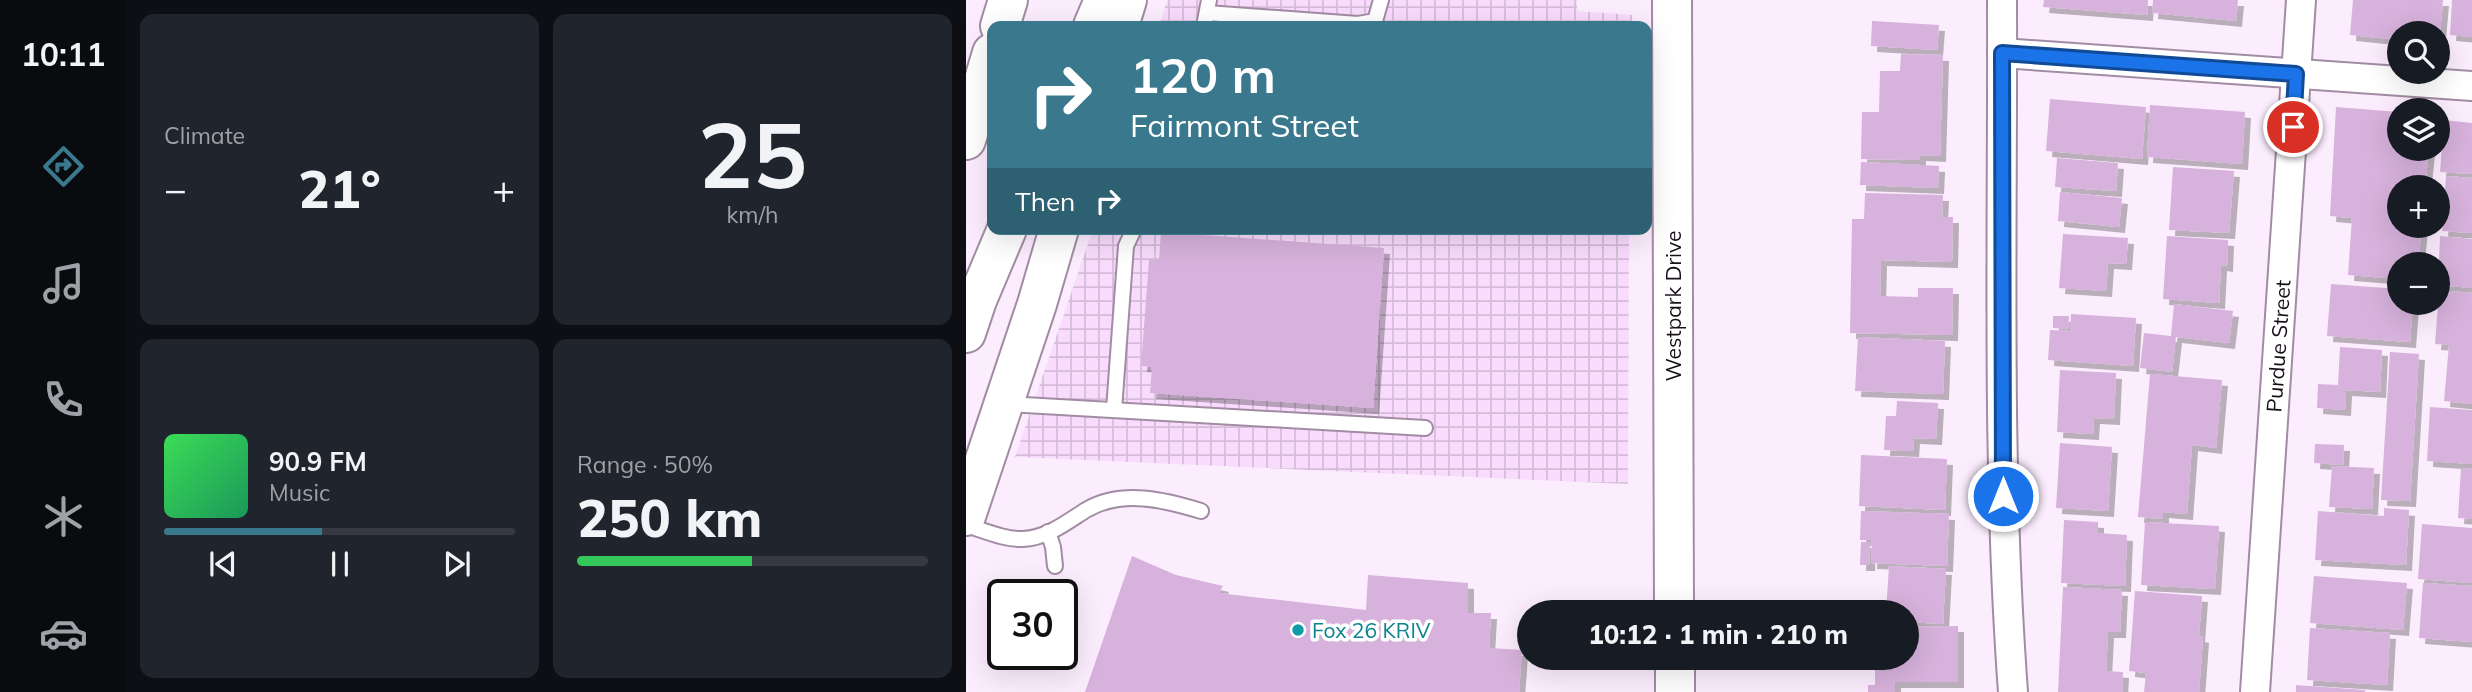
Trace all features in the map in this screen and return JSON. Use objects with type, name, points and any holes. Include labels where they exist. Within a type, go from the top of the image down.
[{"type":"main road","points":[[1002,21],[1008,0]]},
{"type":"main road","points":[[1095,21],[1104,0]]},
{"type":"main road","points":[[1121,21],[1127,0]]},
{"type":"main road","name":"Westpark Drive","points":[[1672,0],[1674,600]]},
{"type":"main road","points":[[966,140],[987,70]]},
{"type":"main road","points":[[966,333],[1004,235]]},
{"type":"main road","points":[[966,516],[1057,235]]},
{"type":"main road","points":[[1675,670],[1675,692]]},
{"type":"street","points":[[2002,0],[2003,496],[2013,692]]},
{"type":"street","name":"Purdue Street","points":[[2255,692],[2301,0]]},
{"type":"street","points":[[2002,53],[2472,86]]},
{"type":"lane","points":[[1375,21],[1381,0]]},
{"type":"lane","points":[[1207,13],[1317,21]]},
{"type":"lane","points":[[1114,410],[1126,246],[1131,235]]},
{"type":"lane","points":[[1004,404],[1424,428]]},
{"type":"lane","points":[[966,525],[1023,539],[1066,524],[1089,508],[1114,500],[1138,497],[1201,511]]},
{"type":"lane","points":[[1048,532],[1055,566]]},
{"type":"shaded area","points":[[1167,0],[1577,0],[1577,11],[1632,15],[1632,21],[1161,21]]},
{"type":"shaded area","points":[[1091,235],[1629,235],[1628,484],[1015,457]]},
{"type":"building","points":[[2044,0],[2148,0],[2147,15],[2043,7]]},
{"type":"building","points":[[2153,0],[2238,0],[2236,21],[2152,13]]},
{"type":"building","points":[[2353,0],[2443,0],[2441,21],[2387,21],[2387,39],[2350,35]]},
{"type":"building","points":[[2452,0],[2472,0],[2472,37],[2450,35]]},
{"type":"building","points":[[1872,21],[1939,25],[1937,50],[1871,46]]},
{"type":"building","points":[[1901,54],[1943,55],[1940,156],[1920,155],[1920,160],[1861,159],[1862,112],[1879,112],[1880,71],[1900,71]]},
{"type":"building","points":[[2050,99],[2146,107],[2142,159],[2046,151]]},
{"type":"building","points":[[2150,105],[2245,112],[2242,164],[2147,157]]},
{"type":"building","points":[[2336,107],[2387,111],[2387,161],[2428,161],[2426,175],[2387,175],[2387,238],[2421,238],[2419,252],[2387,252],[2387,278],[2348,275],[2352,218],[2330,216]]},
{"type":"building","points":[[2450,121],[2472,123],[2472,174],[2440,172],[2441,161],[2450,161]]},
{"type":"building","points":[[2057,158],[2118,163],[2116,191],[2055,187]]},
{"type":"building","points":[[1861,162],[1939,166],[1938,188],[1860,185]]},
{"type":"building","points":[[2173,167],[2234,171],[2229,233],[2169,230]]},
{"type":"building","points":[[2450,176],[2472,178],[2472,233],[2450,232]]},
{"type":"building","points":[[2060,192],[2122,198],[2119,227],[2058,221]]},
{"type":"building","points":[[1865,193],[1943,195],[1942,217],[1953,217],[1952,262],[1881,260],[1880,296],[1918,297],[1918,288],[1953,288],[1952,335],[1850,333],[1852,219],[1864,219]]},
{"type":"building","points":[[2063,234],[2128,238],[2126,264],[2108,263],[2106,291],[2059,288]]},
{"type":"building","points":[[1161,235],[1203,235],[1384,248],[1373,408],[1150,393],[1152,367],[1141,366],[1149,260],[1159,260]]},
{"type":"building","points":[[2167,236],[2228,240],[2227,266],[2221,265],[2219,303],[2163,299]]},
{"type":"building","points":[[2440,238],[2472,239],[2472,288],[2450,286],[2450,252],[2439,252]]},
{"type":"building","points":[[2331,284],[2387,288],[2387,315],[2412,315],[2410,342],[2327,336]]},
{"type":"building","points":[[2450,291],[2472,293],[2472,404],[2444,401],[2449,345],[2435,344],[2437,315],[2450,315]]},
{"type":"building","points":[[2174,304],[2233,311],[2229,343],[2176,337],[2172,372],[2140,368],[2144,333],[2171,336]]},
{"type":"building","points":[[2071,314],[2136,318],[2133,366],[2048,360],[2050,330],[2070,331]]},
{"type":"building","points":[[2053,316],[2069,316],[2068,329],[2053,328]]},
{"type":"building","points":[[1858,337],[1945,341],[1943,394],[1855,391]]},
{"type":"building","points":[[2340,347],[2382,350],[2380,392],[2346,390],[2345,410],[2317,408],[2318,384],[2338,385]]},
{"type":"building","points":[[2390,352],[2419,354],[2410,501],[2381,500]]},
{"type":"building","points":[[2060,370],[2116,373],[2114,419],[2094,418],[2093,434],[2057,432]]},
{"type":"building","points":[[2150,374],[2222,380],[2216,448],[2192,445],[2187,514],[2163,512],[2163,519],[2138,517]]},
{"type":"building","points":[[1897,401],[1938,403],[1936,439],[1914,438],[1913,451],[1884,450],[1886,416],[1896,416]]},
{"type":"building","points":[[2430,407],[2472,410],[2472,464],[2427,461]]},
{"type":"building","points":[[2060,443],[2112,447],[2108,511],[2056,508]]},
{"type":"building","points":[[2315,444],[2344,445],[2343,465],[2314,463]]},
{"type":"building","points":[[1861,455],[1947,459],[1945,510],[1859,506]]},
{"type":"building","points":[[2332,466],[2374,468],[2372,509],[2329,507]]},
{"type":"building","points":[[2461,468],[2472,469],[2472,519],[2458,518]]},
{"type":"building","points":[[2384,508],[2409,510],[2406,565],[2315,560],[2318,511],[2384,516]]},
{"type":"building","points":[[1861,511],[1949,514],[1947,566],[1871,563],[1872,540],[1860,540]]},
{"type":"building","points":[[2064,520],[2098,522],[2098,533],[2127,535],[2125,586],[2061,583]]},
{"type":"building","points":[[2145,522],[2219,526],[2215,589],[2141,585]]},
{"type":"building","points":[[2422,524],[2472,528],[2472,583],[2418,579]]},
{"type":"building","points":[[1861,542],[1870,542],[1869,565],[1860,565]]},
{"type":"building","name":"Fox 26 KRIV","points":[[1132,556],[1176,575],[1223,586],[1219,593],[1366,610],[1368,575],[1468,583],[1468,613],[1491,613],[1489,648],[1517,650],[1517,670],[1521,670],[1519,692],[1085,692]]},
{"type":"building","points":[[1889,566],[1946,569],[1943,624],[1919,623],[1919,600],[1887,600]]},
{"type":"building","points":[[2314,576],[2407,583],[2403,630],[2310,623]]},
{"type":"building","points":[[2423,583],[2472,586],[2472,642],[2419,638]]},
{"type":"building","points":[[2063,587],[2122,590],[2120,632],[2108,632],[2106,671],[2123,672],[2122,692],[2058,692]]},
{"type":"building","points":[[2135,591],[2202,596],[2199,636],[2203,637],[2199,692],[2144,692],[2146,673],[2129,671]]},
{"type":"building","points":[[1958,626],[1958,682],[1895,682],[1895,692],[1868,692],[1868,685],[1875,685],[1875,670],[1919,670],[1919,627]]},
{"type":"building","points":[[2310,628],[2390,633],[2387,685],[2307,680]]},
{"type":"building","points":[[2296,685],[2365,690],[2365,692],[2296,692]]},
{"type":"place","name":"Fox 26 KRIV","points":[[1298,630]]},
{"type":"route","points":[[2003,496],[2002,53],[2296,74],[2293,127]]}]
